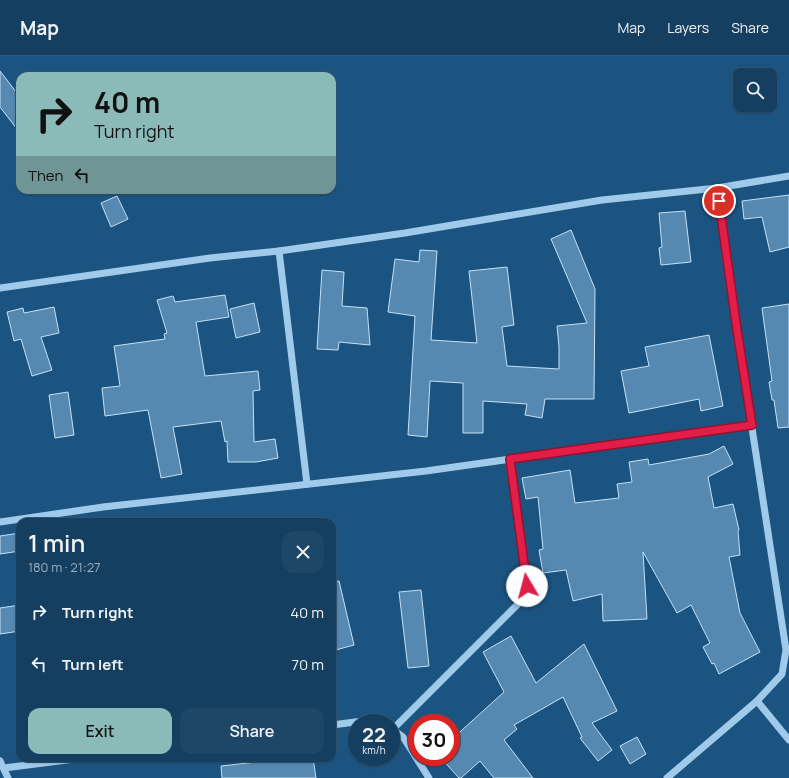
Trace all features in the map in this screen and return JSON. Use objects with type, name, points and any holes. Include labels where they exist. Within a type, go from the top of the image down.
[{"type":"street","points":[[0,288],[210,258],[279,251],[405,233],[602,200],[717,188],[789,176]]},
{"type":"street","points":[[667,778],[757,701],[782,674],[786,650],[767,534],[737,330],[722,214],[717,188]]},
{"type":"street","points":[[279,251],[307,484]]},
{"type":"street","points":[[27,518],[102,507],[426,471],[752,425]]},
{"type":"street","points":[[400,720],[522,600],[527,586],[510,459]]},
{"type":"street","points":[[0,522],[16,520]]},
{"type":"street","points":[[757,701],[789,740]]},
{"type":"street","points":[[336,725],[348,723]]},
{"type":"street","points":[[400,735],[429,778]]},
{"type":"street","points":[[0,761],[8,778]]},
{"type":"street","points":[[4,768],[51,762]]},
{"type":"building","points":[[0,71],[16,92],[16,128],[0,107]]},
{"type":"building","points":[[789,195],[789,247],[770,252],[762,217],[744,219],[742,201]]},
{"type":"building","points":[[117,196],[128,219],[111,227],[101,203]]},
{"type":"building","points":[[685,211],[691,262],[661,265],[659,248],[662,247],[659,213]]},
{"type":"building","points":[[571,230],[595,289],[594,399],[545,399],[542,418],[525,415],[527,404],[483,401],[483,433],[463,433],[463,383],[430,381],[427,437],[408,435],[415,316],[388,312],[395,259],[419,262],[420,250],[437,251],[431,340],[477,343],[469,271],[507,267],[514,325],[502,327],[507,366],[559,369],[557,326],[587,323],[551,239]]},
{"type":"building","points":[[322,270],[344,272],[342,306],[367,308],[370,345],[339,342],[338,350],[317,349]]},
{"type":"building","points":[[225,295],[229,317],[196,322],[205,376],[258,371],[260,390],[253,391],[254,442],[275,439],[278,458],[256,462],[228,462],[227,441],[225,442],[221,421],[173,427],[182,474],[161,478],[148,410],[105,416],[102,388],[120,386],[114,346],[165,339],[164,334],[167,333],[157,300],[173,296],[175,302]]},
{"type":"building","points":[[254,303],[260,332],[236,338],[230,309]]},
{"type":"building","points":[[789,304],[789,427],[778,428],[774,400],[772,400],[769,382],[772,381],[762,308]]},
{"type":"building","points":[[54,307],[59,333],[41,337],[52,370],[32,376],[21,339],[14,341],[7,312],[23,308],[24,313]]},
{"type":"building","points":[[709,335],[723,406],[701,411],[699,399],[629,413],[621,371],[649,366],[645,347]]},
{"type":"building","points":[[68,392],[74,435],[55,438],[49,395]]},
{"type":"building","points":[[724,446],[733,464],[708,477],[714,508],[733,504],[739,530],[740,555],[729,557],[740,613],[760,652],[719,674],[714,663],[712,664],[703,647],[710,643],[691,605],[677,613],[643,552],[647,619],[603,621],[602,594],[573,601],[566,570],[543,573],[539,550],[543,549],[538,497],[526,499],[522,478],[570,470],[575,503],[619,498],[617,484],[632,482],[629,462],[648,459],[649,465],[709,454]]},
{"type":"building","points":[[16,534],[16,552],[0,554],[0,536]]},
{"type":"building","points":[[336,581],[339,581],[354,645],[336,650]]},
{"type":"building","points":[[421,590],[429,666],[408,668],[399,592]]},
{"type":"building","points":[[16,606],[16,632],[0,634],[0,608]]},
{"type":"building","points":[[511,636],[536,683],[584,644],[617,711],[592,723],[612,750],[598,761],[580,738],[582,737],[563,697],[514,725],[517,729],[504,740],[533,778],[494,778],[480,761],[461,778],[459,778],[448,766],[460,766],[460,732],[504,692],[483,652]]},
{"type":"building","points":[[637,737],[646,754],[630,764],[620,746]]},
{"type":"building","points":[[257,762],[314,762],[316,778],[222,778],[221,766]]},
{"type":"route","points":[[527,586],[510,459],[752,425],[719,201]]}]
